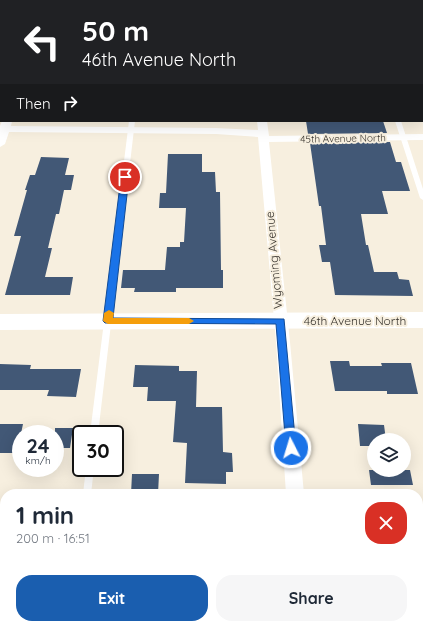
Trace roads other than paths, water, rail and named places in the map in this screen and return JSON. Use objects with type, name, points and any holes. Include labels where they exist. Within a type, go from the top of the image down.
[{"type":"main road","name":"46th Avenue North","points":[[0,322],[423,320]]},
{"type":"street","name":"Wyoming Avenue","points":[[262,122],[295,489]]},
{"type":"street","name":"45th Avenue North","points":[[4,127],[131,125],[216,131],[263,137],[423,137]]},
{"type":"street","points":[[0,144],[4,127]]},
{"type":"lane","points":[[398,122],[423,198]]},
{"type":"lane","points":[[95,425],[131,125]]},
{"type":"lane","points":[[88,489],[89,477]]}]
